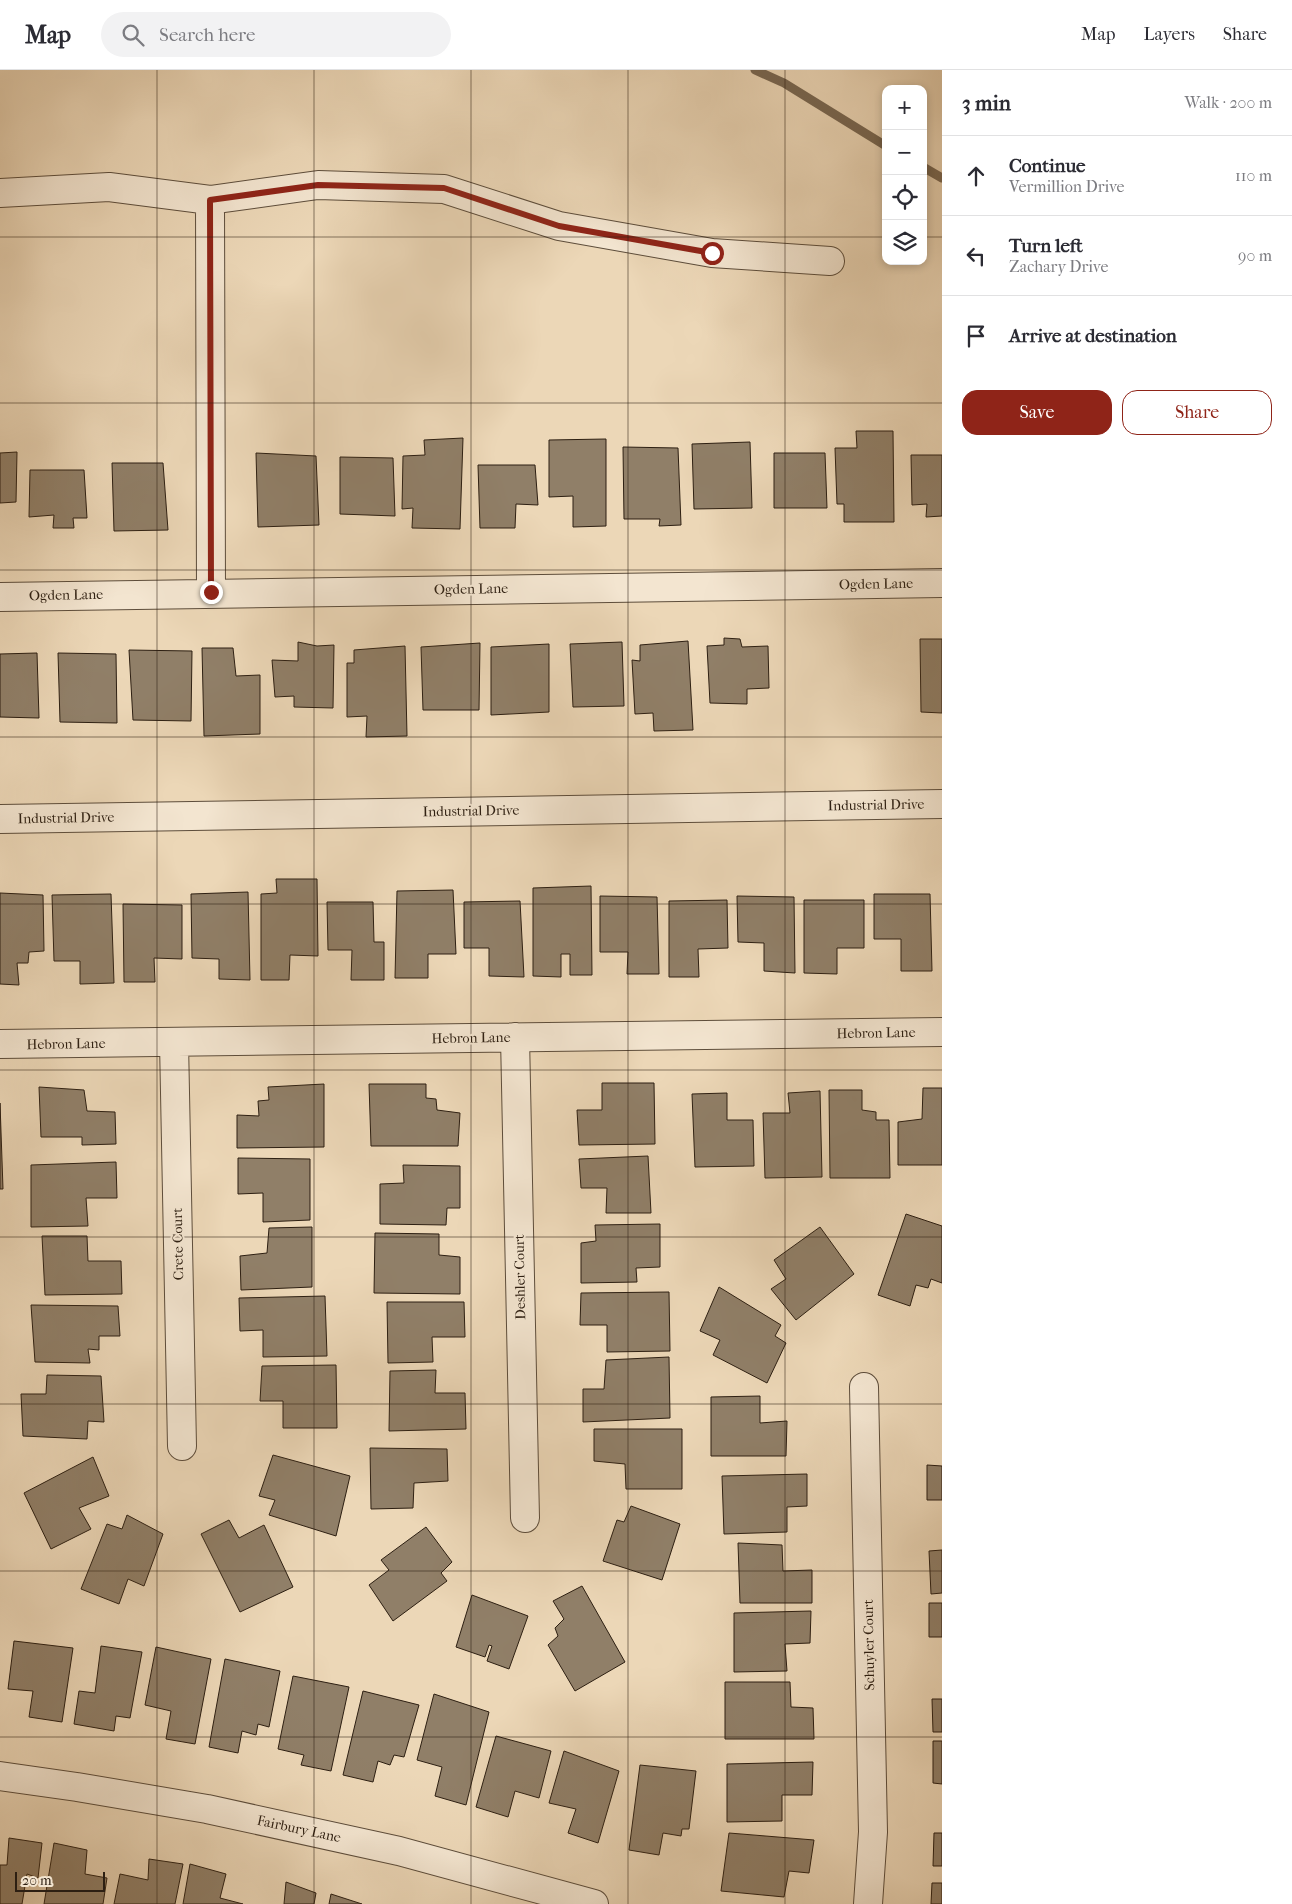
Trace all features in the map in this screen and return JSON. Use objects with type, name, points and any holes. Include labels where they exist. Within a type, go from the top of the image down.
[{"type":"street","points":[[0,193],[109,187],[210,200],[318,185],[444,188],[559,226],[712,253],[830,261]]},
{"type":"street","points":[[210,200],[211,592]]},
{"type":"street","name":"Ogden Lane","points":[[0,597],[211,592],[942,583]]},
{"type":"street","name":"Industrial Drive","points":[[0,819],[942,804]]},
{"type":"street","name":"Hebron Lane","points":[[0,1044],[942,1032]]},
{"type":"street","name":"Deshler Court","points":[[515,1037],[525,1518]]},
{"type":"street","name":"Crete Court","points":[[174,1042],[182,1446]]},
{"type":"street","name":"Schuyler Court","points":[[864,1387],[873,1832],[868,1904]]},
{"type":"street","name":"Fairbury Lane","points":[[0,1776],[216,1811],[399,1851],[591,1904]]},
{"type":"building","points":[[856,431],[893,431],[894,522],[844,522],[844,504],[837,504],[835,448],[857,448]]},
{"type":"building","points":[[463,438],[460,529],[412,528],[413,508],[402,509],[403,456],[425,455],[424,440]]},
{"type":"building","points":[[606,439],[606,526],[573,527],[573,496],[549,497],[549,440]]},
{"type":"building","points":[[750,442],[752,508],[694,509],[692,444]]},
{"type":"building","points":[[623,447],[678,448],[681,525],[659,526],[660,519],[624,519]]},
{"type":"building","points":[[17,452],[16,502],[0,503],[0,453]]},
{"type":"building","points":[[256,453],[316,456],[319,525],[258,527]]},
{"type":"building","points":[[774,453],[825,453],[827,508],[774,508]]},
{"type":"building","points":[[911,455],[942,455],[942,516],[926,517],[927,504],[912,505]]},
{"type":"building","points":[[340,457],[393,458],[395,516],[340,514]]},
{"type":"building","points":[[112,463],[163,463],[168,530],[114,531]]},
{"type":"building","points":[[478,465],[535,465],[538,505],[516,504],[515,528],[480,528]]},
{"type":"building","points":[[30,470],[84,470],[87,518],[73,518],[74,528],[53,528],[54,515],[29,517]]},
{"type":"building","points":[[724,638],[740,639],[742,647],[768,646],[769,688],[747,689],[747,704],[710,703],[707,646],[724,645]]},
{"type":"building","points":[[920,639],[942,639],[942,713],[921,712]]},
{"type":"building","points":[[688,641],[693,730],[654,731],[653,713],[635,714],[632,660],[640,661],[640,645]]},
{"type":"building","points":[[298,642],[317,646],[334,645],[333,708],[294,707],[294,696],[275,697],[272,660],[298,661]]},
{"type":"building","points":[[622,642],[624,706],[573,707],[570,644]]},
{"type":"building","points":[[480,643],[479,710],[423,710],[421,647]]},
{"type":"building","points":[[549,644],[549,712],[491,715],[491,647]]},
{"type":"building","points":[[405,646],[407,736],[366,737],[367,716],[347,717],[347,663],[354,663],[354,650]]},
{"type":"building","points":[[202,648],[233,648],[236,676],[260,675],[260,734],[204,736]]},
{"type":"building","points":[[129,650],[192,651],[191,721],[133,720]]},
{"type":"building","points":[[37,653],[39,718],[0,717],[0,654]]},
{"type":"building","points":[[58,653],[116,654],[117,723],[60,722]]},
{"type":"building","points":[[276,879],[317,879],[318,956],[290,955],[289,980],[261,980],[261,894],[277,893]]},
{"type":"building","points":[[591,886],[592,975],[570,975],[570,954],[561,954],[561,977],[533,976],[533,888]]},
{"type":"building","points":[[453,890],[456,954],[428,954],[428,978],[395,978],[397,891]]},
{"type":"building","points":[[248,892],[250,980],[219,979],[219,959],[192,958],[191,894]]},
{"type":"building","points":[[0,893],[43,895],[44,951],[29,952],[28,963],[17,963],[19,985],[0,984]]},
{"type":"building","points":[[111,894],[114,983],[80,984],[80,961],[54,961],[52,895]]},
{"type":"building","points":[[874,894],[930,894],[932,971],[901,971],[901,939],[874,939]]},
{"type":"building","points":[[600,896],[657,897],[659,974],[627,974],[628,952],[600,952]]},
{"type":"building","points":[[737,896],[794,897],[795,973],[764,971],[764,943],[738,942]]},
{"type":"building","points":[[727,900],[728,948],[698,949],[699,977],[669,977],[669,901]]},
{"type":"building","points":[[804,900],[864,900],[864,948],[837,948],[837,974],[804,973]]},
{"type":"building","points":[[520,901],[524,977],[489,976],[489,948],[464,948],[464,902]]},
{"type":"building","points":[[327,902],[373,902],[374,942],[384,942],[384,980],[351,980],[352,950],[328,950]]},
{"type":"building","points":[[123,904],[182,905],[182,959],[154,958],[155,982],[124,982]]},
{"type":"building","points":[[602,1083],[654,1083],[655,1144],[579,1145],[577,1110],[602,1110]]},
{"type":"building","points":[[324,1084],[324,1147],[237,1148],[237,1115],[259,1116],[258,1101],[269,1100],[268,1087]]},
{"type":"building","points":[[369,1084],[426,1084],[426,1098],[436,1099],[437,1110],[460,1113],[458,1146],[371,1146]]},
{"type":"building","points":[[39,1087],[84,1090],[87,1111],[115,1112],[116,1144],[82,1145],[82,1137],[41,1137]]},
{"type":"building","points":[[923,1088],[942,1088],[942,1165],[898,1165],[898,1122],[922,1119]]},
{"type":"building","points":[[829,1090],[862,1090],[862,1110],[876,1112],[876,1120],[889,1120],[890,1178],[830,1178]]},
{"type":"building","points":[[820,1091],[822,1177],[765,1178],[763,1113],[790,1113],[788,1093]]},
{"type":"building","points":[[727,1093],[727,1120],[753,1120],[754,1166],[695,1167],[692,1094]]},
{"type":"building","points":[[0,1103],[3,1189],[0,1189]]},
{"type":"building","points":[[648,1156],[651,1213],[606,1213],[607,1188],[581,1188],[579,1159]]},
{"type":"building","points":[[238,1158],[310,1159],[310,1220],[263,1222],[263,1193],[238,1194]]},
{"type":"building","points":[[116,1162],[117,1198],[86,1198],[88,1226],[31,1227],[31,1165]]},
{"type":"building","points":[[403,1165],[460,1166],[460,1208],[447,1208],[446,1225],[380,1224],[380,1184],[404,1183]]},
{"type":"building","points":[[906,1214],[942,1226],[942,1283],[931,1279],[928,1288],[916,1285],[910,1306],[878,1295]]},
{"type":"building","points":[[660,1224],[660,1267],[636,1268],[637,1282],[581,1283],[581,1243],[596,1241],[595,1225]]},
{"type":"building","points":[[312,1227],[312,1287],[241,1290],[240,1256],[267,1253],[269,1228]]},
{"type":"building","points":[[820,1227],[854,1274],[796,1320],[771,1289],[786,1279],[774,1260]]},
{"type":"building","points":[[375,1233],[439,1234],[439,1255],[460,1257],[460,1294],[374,1293]]},
{"type":"building","points":[[42,1236],[87,1236],[88,1261],[121,1261],[122,1294],[45,1295]]},
{"type":"building","points":[[719,1287],[781,1325],[775,1336],[786,1343],[767,1383],[713,1355],[720,1340],[700,1331]]},
{"type":"building","points":[[669,1292],[670,1351],[607,1352],[607,1325],[580,1325],[581,1293]]},
{"type":"building","points":[[325,1296],[327,1356],[263,1357],[263,1330],[240,1331],[239,1298]]},
{"type":"building","points":[[387,1302],[464,1302],[465,1337],[432,1337],[433,1362],[388,1363]]},
{"type":"building","points":[[31,1305],[118,1306],[120,1336],[99,1336],[99,1350],[88,1349],[90,1363],[35,1362]]},
{"type":"building","points":[[669,1357],[670,1418],[583,1422],[583,1389],[604,1389],[606,1360]]},
{"type":"building","points":[[336,1365],[337,1428],[283,1428],[283,1401],[260,1401],[262,1366]]},
{"type":"building","points":[[436,1370],[435,1393],[465,1393],[466,1429],[389,1431],[390,1371]]},
{"type":"building","points":[[47,1375],[101,1376],[104,1422],[88,1421],[87,1439],[23,1436],[21,1394],[46,1394]]},
{"type":"building","points":[[760,1396],[760,1423],[787,1421],[786,1456],[711,1456],[711,1397]]},
{"type":"building","points":[[594,1429],[682,1429],[682,1489],[626,1489],[625,1464],[594,1461]]},
{"type":"building","points":[[370,1448],[447,1449],[448,1481],[414,1483],[413,1508],[371,1509]]},
{"type":"building","points":[[273,1455],[350,1476],[336,1536],[269,1515],[275,1500],[259,1496]]},
{"type":"building","points":[[93,1457],[109,1496],[79,1508],[91,1529],[51,1549],[24,1493]]},
{"type":"building","points":[[927,1465],[942,1466],[942,1500],[927,1500]]},
{"type":"building","points":[[807,1474],[807,1506],[787,1507],[787,1532],[724,1534],[722,1476]]},
{"type":"building","points":[[631,1506],[680,1524],[662,1580],[603,1561],[617,1520],[624,1522]]},
{"type":"building","points":[[127,1515],[163,1534],[144,1586],[128,1579],[119,1604],[81,1589],[107,1524],[122,1529]]},
{"type":"building","points":[[229,1520],[239,1538],[264,1525],[293,1587],[240,1612],[201,1534]]},
{"type":"building","points":[[426,1527],[452,1562],[441,1573],[447,1581],[393,1621],[369,1585],[389,1570],[381,1560]]},
{"type":"building","points":[[738,1543],[782,1545],[783,1571],[812,1570],[812,1603],[740,1603]]},
{"type":"building","points":[[942,1550],[942,1593],[931,1594],[929,1551]]},
{"type":"building","points":[[582,1586],[625,1662],[575,1691],[548,1645],[558,1636],[555,1628],[564,1619],[553,1601]]},
{"type":"building","points":[[472,1595],[528,1616],[509,1669],[487,1661],[492,1646],[489,1645],[485,1657],[456,1647]]},
{"type":"building","points":[[929,1603],[942,1603],[942,1637],[929,1637]]},
{"type":"building","points":[[811,1611],[810,1643],[785,1644],[787,1671],[734,1672],[734,1613]]},
{"type":"building","points":[[14,1641],[73,1648],[62,1722],[29,1717],[33,1691],[8,1689]]},
{"type":"building","points":[[101,1646],[142,1652],[130,1718],[116,1716],[114,1731],[74,1724],[79,1691],[95,1693]]},
{"type":"building","points":[[156,1647],[211,1659],[195,1744],[166,1739],[171,1711],[145,1705]]},
{"type":"building","points":[[225,1659],[280,1671],[269,1727],[258,1724],[256,1735],[242,1731],[238,1753],[209,1747]]},
{"type":"building","points":[[293,1676],[349,1687],[331,1771],[301,1765],[304,1755],[278,1749]]},
{"type":"building","points":[[725,1682],[790,1682],[791,1707],[813,1708],[814,1739],[725,1739]]},
{"type":"building","points":[[363,1691],[419,1705],[404,1757],[394,1755],[390,1765],[378,1761],[373,1782],[343,1775]]},
{"type":"building","points":[[434,1694],[489,1712],[466,1805],[435,1796],[442,1767],[417,1760]]},
{"type":"building","points":[[932,1699],[942,1699],[942,1732],[933,1732]]},
{"type":"building","points":[[496,1736],[551,1751],[539,1798],[515,1791],[508,1817],[476,1807]]},
{"type":"building","points":[[933,1741],[942,1741],[942,1784],[933,1783]]},
{"type":"building","points":[[564,1751],[619,1771],[598,1843],[568,1833],[576,1809],[549,1803]]},
{"type":"building","points":[[813,1762],[812,1795],[782,1795],[782,1821],[727,1822],[727,1764]]},
{"type":"building","points":[[640,1765],[696,1771],[689,1829],[682,1829],[681,1836],[663,1833],[659,1855],[629,1850]]},
{"type":"building","points":[[729,1833],[814,1840],[809,1873],[789,1871],[784,1897],[721,1891]]},
{"type":"building","points":[[934,1833],[942,1833],[942,1866],[933,1866]]},
{"type":"building","points":[[9,1838],[42,1843],[38,1878],[27,1874],[22,1904],[0,1904],[0,1865],[7,1865]]},
{"type":"building","points":[[54,1843],[87,1850],[85,1874],[107,1878],[103,1904],[44,1904]]},
{"type":"building","points":[[149,1859],[183,1864],[175,1904],[114,1904],[120,1874],[148,1880]]},
{"type":"building","points":[[190,1864],[226,1874],[220,1898],[243,1904],[183,1904]]},
{"type":"building","points":[[286,1882],[316,1893],[314,1904],[284,1904]]},
{"type":"building","points":[[932,1883],[942,1883],[942,1904],[931,1904]]},
{"type":"building","points":[[331,1894],[362,1904],[329,1904]]},
{"type":"waterway","points":[[755,70],[784,83],[882,144]]},
{"type":"waterway","points":[[927,169],[942,178]]},
{"type":"route","points":[[211,592],[210,200],[318,185],[444,188],[559,226],[712,253]]}]
